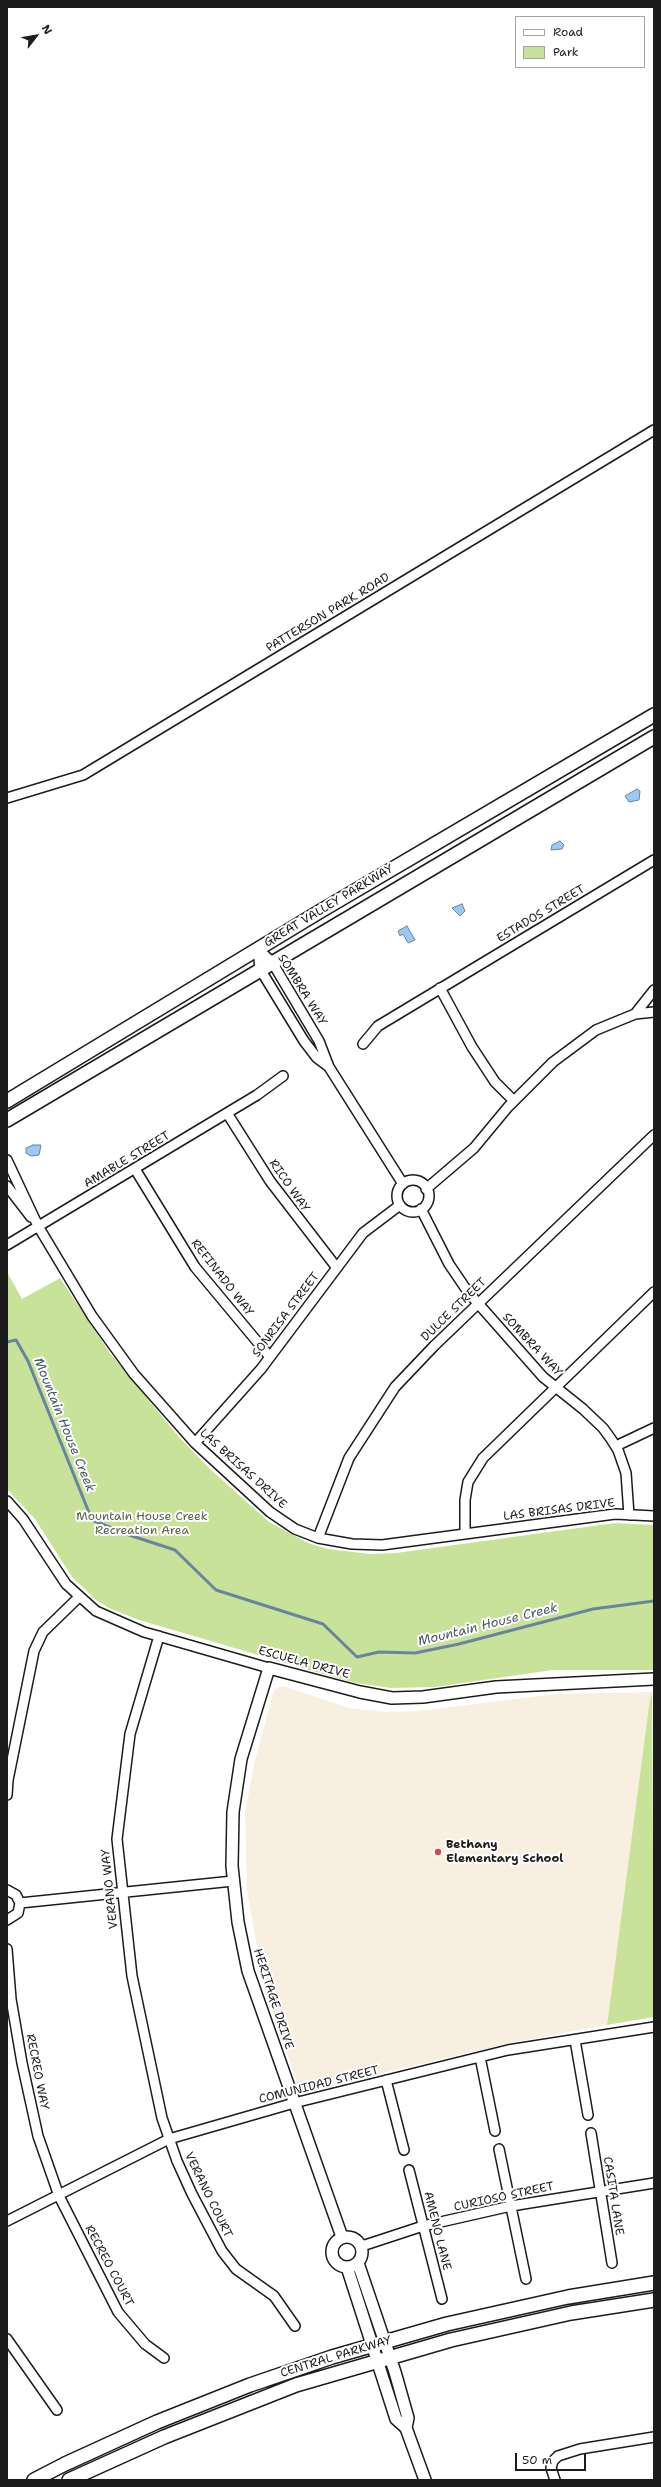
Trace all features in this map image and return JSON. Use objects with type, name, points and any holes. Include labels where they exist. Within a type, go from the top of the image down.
[{"type":"main road","name":"GREAT VALLEY PARKWAY","points":[[7,1101],[258,949],[654,715]]},
{"type":"main road","name":"GREAT VALLEY PARKWAY","points":[[7,1120],[654,737]]},
{"type":"main road","name":"CENTRAL PARKWAY","points":[[34,2480],[65,2464],[157,2422],[243,2388],[373,2345],[447,2324],[568,2297],[654,2283]]},
{"type":"main road","name":"CENTRAL PARKWAY","points":[[69,2480],[164,2437],[289,2388],[451,2340],[572,2313],[654,2300]]},
{"type":"street","name":"PATTERSON PARK ROAD","points":[[7,798],[83,775],[654,430]]},
{"type":"street","name":"ESTADOS STREET","points":[[363,1044],[378,1026],[654,860]]},
{"type":"street","name":"SOMBRA WAY","points":[[258,949],[272,962],[319,1041],[329,1067],[403,1184]]},
{"type":"street","name":"SOMBRA WAY","points":[[258,949],[260,969],[304,1041],[317,1058],[329,1067]]},
{"type":"street","points":[[440,988],[472,1047],[495,1082],[514,1101]]},
{"type":"street","points":[[635,1014],[654,990]]},
{"type":"street","points":[[426,1189],[474,1148],[514,1101],[553,1062],[596,1030],[635,1014],[654,1012]]},
{"type":"street","name":"AMABLE STREET","points":[[7,1245],[227,1113],[283,1076]]},
{"type":"street","name":"RICO WAY","points":[[227,1113],[270,1181],[337,1268]]},
{"type":"street","name":"DULCE STREET","points":[[318,1538],[349,1458],[395,1387],[478,1304],[654,1135]]},
{"type":"street","name":"LAS BRISAS DRIVE","points":[[7,1160],[38,1226],[92,1316],[134,1374],[195,1443],[270,1512],[295,1529],[318,1538],[352,1544],[382,1545],[615,1514],[654,1516]]},
{"type":"street","name":"REFINADO WAY","points":[[135,1169],[195,1267],[270,1356]]},
{"type":"street","points":[[416,1181],[426,1189],[427,1201],[421,1209],[408,1211],[400,1205],[398,1192],[403,1184],[416,1181]]},
{"type":"street","name":"LAS BRISAS DRIVE","points":[[7,1186],[38,1226]]},
{"type":"street","name":"SONRISA STREET","points":[[195,1443],[270,1356],[363,1233],[400,1205]]},
{"type":"street","name":"SOMBRA WAY","points":[[421,1209],[449,1264],[478,1304],[518,1351],[554,1387],[603,1428],[616,1446],[626,1473],[629,1515]]},
{"type":"street","points":[[465,1534],[465,1500],[471,1476],[482,1458],[654,1292]]},
{"type":"street","points":[[616,1446],[654,1428]]},
{"type":"street","name":"ESCUELA DRIVE","points":[[7,1501],[23,1519],[66,1584],[96,1611],[119,1622],[159,1636],[269,1668],[360,1692],[392,1698],[423,1697],[496,1686],[654,1679]]},
{"type":"street","points":[[7,1794],[8,1780],[34,1651],[43,1632],[79,1597]]},
{"type":"street","name":"VERANO WAY","points":[[159,1636],[130,1734],[117,1839],[132,1976],[162,2118],[169,2139]]},
{"type":"street","name":"HERITAGE DRIVE","points":[[269,1668],[241,1759],[233,1812],[233,1881],[238,1922],[248,1971],[342,2237]]},
{"type":"street","points":[[20,1903],[122,1891],[233,1881]]},
{"type":"street","points":[[7,1890],[16,1895],[20,1903],[18,1913],[7,1920]]},
{"type":"street","name":"RECREO WAY","points":[[7,1949],[11,1998],[22,2062],[38,2136],[59,2196]]},
{"type":"street","name":"COMUNIDAD STREET","points":[[7,2221],[169,2139],[294,2103],[508,2050],[654,2027]]},
{"type":"street","points":[[575,2040],[588,2115]]},
{"type":"street","points":[[480,2057],[495,2131]]},
{"type":"street","points":[[386,2080],[404,2150]]},
{"type":"street","name":"CASITA LANE","points":[[591,2133],[612,2263]]},
{"type":"street","name":"VERANO COURT","points":[[169,2139],[192,2194],[222,2251],[236,2268],[274,2296],[295,2326]]},
{"type":"street","points":[[499,2149],[526,2279]]},
{"type":"street","name":"AMENO LANE","points":[[409,2170],[442,2299]]},
{"type":"street","name":"CURIOSO STREET","points":[[362,2246],[423,2226],[511,2206],[654,2182]]},
{"type":"street","name":"RECREO COURT","points":[[59,2196],[118,2312],[145,2344],[164,2358]]},
{"type":"street","points":[[342,2237],[356,2238],[362,2246],[363,2253],[358,2263],[347,2267],[338,2264],[332,2255],[334,2244],[342,2237]]},
{"type":"street","points":[[358,2263],[391,2358],[408,2418],[406,2428]]},
{"type":"street","points":[[347,2267],[396,2419],[406,2428],[425,2480]]},
{"type":"street","points":[[7,2339],[57,2410]]},
{"type":"street","points":[[555,2480],[551,2468],[553,2461],[558,2456],[580,2449],[654,2437]]},
{"type":"shaded area","name":"Bethany Elementary School","points":[[283,1686],[349,1708],[386,1712],[419,1711],[556,1694],[652,1692],[607,2025],[515,2042],[310,2090],[301,2086],[297,2082],[265,1989],[247,1892],[245,1813],[254,1764],[273,1694],[275,1689]]},
{"type":"green space","name":"Mountain House Creek Recreation Area","points":[[7,1272],[22,1299],[60,1278],[110,1353],[178,1436],[210,1469],[269,1522],[308,1543],[328,1549],[370,1554],[396,1553],[615,1523],[654,1525],[654,1670],[553,1670],[435,1687],[391,1688],[356,1683],[316,1672],[139,1620],[109,1608],[96,1600],[72,1577],[35,1519],[7,1489]]},
{"type":"green space","points":[[652,1692],[654,2017],[607,2025],[650,1699]]},
{"type":"water","points":[[637,789],[640,791],[639,800],[629,802],[625,796]]},
{"type":"water","points":[[560,841],[564,845],[562,849],[551,850],[552,845]]},
{"type":"water","points":[[462,904],[465,911],[460,916],[452,908]]},
{"type":"water","points":[[407,926],[415,940],[408,943],[403,934],[400,936],[398,931]]},
{"type":"water","points":[[33,1145],[41,1145],[39,1155],[31,1156],[26,1153],[26,1148]]},
{"type":"waterway","name":"Mountain House Creek","points":[[7,1342],[16,1340],[28,1361],[92,1520],[129,1535],[175,1550],[216,1590],[323,1624],[357,1657],[379,1652],[415,1653],[459,1644],[593,1609],[654,1601]]},
{"type":"place","name":"Bethany Elementary School","points":[[438,1852]]}]
